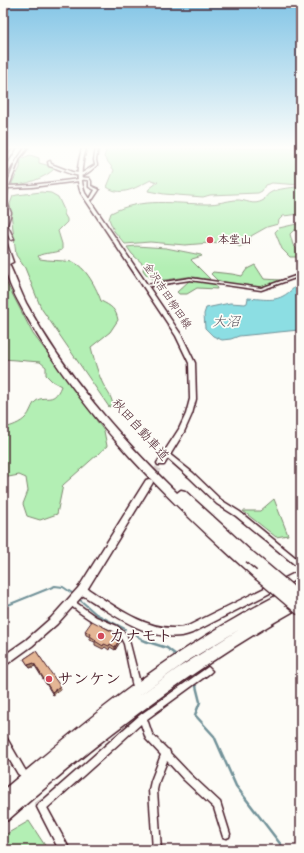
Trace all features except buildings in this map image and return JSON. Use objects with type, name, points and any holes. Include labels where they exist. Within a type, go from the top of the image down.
[{"type":"highway","name":"秋田自動車道","points":[[7,240],[13,270],[31,308],[56,349],[89,394],[158,471],[209,521],[301,600]]},
{"type":"highway","name":"秋田自動車道","points":[[3,257],[16,289],[38,330],[88,402],[124,443],[175,496],[210,530],[301,610]]},
{"type":"highway","points":[[250,557],[301,593]]},
{"type":"highway","points":[[3,799],[116,705],[152,679],[226,631],[301,590]]},
{"type":"highway","points":[[3,815],[76,754],[159,689],[234,638],[301,600]]},
{"type":"main road","name":"金沢吉田柳田線","points":[[82,188],[83,193],[179,336],[192,363],[193,399],[190,409],[182,430],[161,463]]},
{"type":"main road","points":[[3,662],[44,630],[82,590],[149,482]]},
{"type":"street","points":[[7,188],[4,198],[10,211],[10,215],[5,225],[7,240]]},
{"type":"street","points":[[88,200],[92,198],[97,190],[93,188]]},
{"type":"street","points":[[145,286],[190,279],[261,289],[301,275]]},
{"type":"street","points":[[166,454],[191,475],[219,502],[238,514],[301,566]]},
{"type":"street","points":[[82,590],[128,618],[147,627],[158,631],[175,633],[189,630],[301,573]]},
{"type":"street","points":[[71,602],[94,619],[115,628],[124,636],[136,683]]},
{"type":"street","points":[[65,850],[42,807],[143,718],[208,671]]},
{"type":"street","points":[[143,718],[149,736],[166,752],[169,758],[182,772],[216,805],[226,834]]},
{"type":"street","points":[[3,740],[21,771]]},
{"type":"street","points":[[157,850],[153,790],[154,781],[166,752]]},
{"type":"green space","points":[[109,188],[135,188],[124,191],[113,190]]},
{"type":"green space","points":[[264,188],[262,191],[258,193],[210,195],[203,197],[164,194],[148,191],[149,189]]},
{"type":"green space","points":[[301,188],[301,214],[283,216],[279,220],[278,224],[267,227],[251,236],[249,242],[239,247],[234,241],[185,245],[150,242],[125,244],[114,231],[109,219],[111,213],[123,208],[146,203],[211,204],[239,200],[256,203],[264,200],[270,193],[280,189]]},
{"type":"green space","points":[[41,192],[51,193],[58,197],[64,210],[67,222],[58,231],[62,244],[62,250],[38,256],[40,259],[68,261],[77,264],[90,278],[101,301],[112,308],[117,316],[118,320],[110,332],[91,347],[100,378],[112,401],[113,405],[109,407],[41,308],[25,268],[16,255],[10,204],[13,196]]},
{"type":"green space","points":[[301,223],[301,231],[294,230],[290,234],[293,245],[296,248],[297,257],[290,257],[282,249],[275,232],[279,228]]},
{"type":"green space","points":[[136,246],[166,248],[201,255],[202,256],[191,260],[210,279],[186,277],[165,280],[153,279],[147,275],[143,270],[144,265],[127,247]]},
{"type":"green space","points":[[255,265],[264,279],[280,280],[266,287],[250,287],[218,281],[211,274],[213,272],[242,276],[247,269]]},
{"type":"green space","points":[[3,276],[33,334],[104,431],[107,446],[63,485],[57,514],[40,520],[27,516],[23,504],[28,491],[26,478],[19,475],[3,478],[3,428],[12,426],[24,419],[34,403],[41,399],[52,398],[61,386],[52,381],[46,375],[46,367],[40,362],[3,359]]},
{"type":"green space","points":[[190,280],[215,284],[217,289],[197,288],[187,294],[179,294],[177,292]]},
{"type":"green space","points":[[274,499],[288,535],[276,537],[243,511],[260,511]]},
{"type":"green space","points":[[29,821],[48,850],[3,850],[3,836]]},
{"type":"water","name":"大沼","points":[[298,284],[301,285],[301,329],[299,330],[239,336],[222,340],[213,336],[205,328],[204,314],[206,308],[230,303],[245,304],[247,303],[248,298],[275,299],[286,294]]},
{"type":"waterway","points":[[3,607],[55,586],[63,587],[72,593]]},
{"type":"waterway","points":[[79,599],[96,614],[125,629]]},
{"type":"waterway","points":[[130,632],[145,641]]},
{"type":"waterway","points":[[145,641],[167,648],[176,655]]},
{"type":"waterway","points":[[196,686],[200,702],[195,715],[214,736],[236,786],[285,850]]},
{"type":"tunnel","points":[[155,473],[161,463]]},
{"type":"tunnel","points":[[149,482],[155,472]]},
{"type":"tunnel","points":[[31,789],[42,807]]},
{"type":"place","name":"本堂山","points":[[210,240]]},
{"type":"place","name":"カナモト","points":[[101,636]]},
{"type":"place","name":"サンケン","points":[[49,679]]}]
